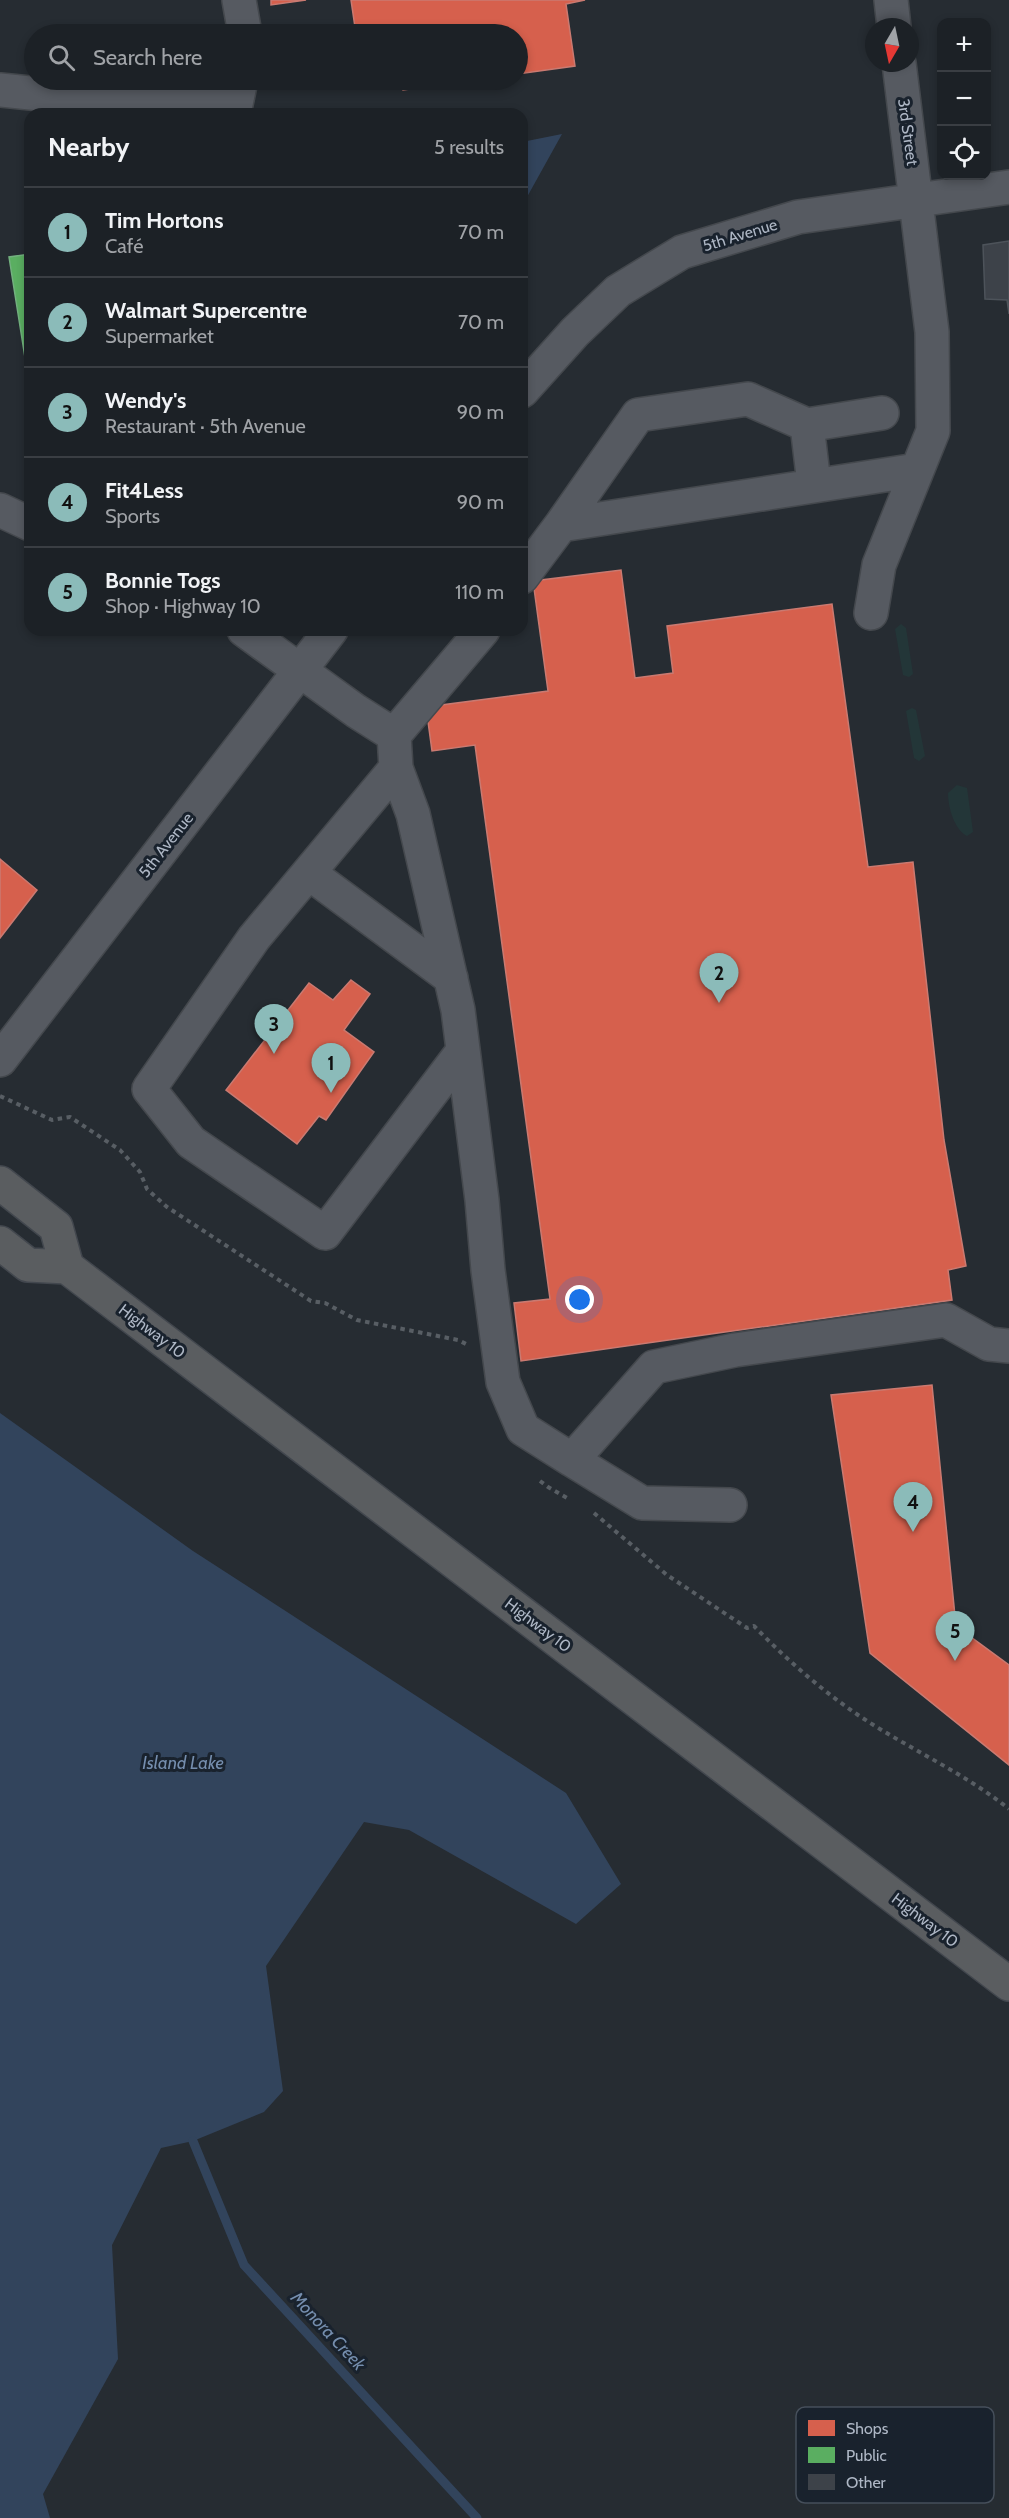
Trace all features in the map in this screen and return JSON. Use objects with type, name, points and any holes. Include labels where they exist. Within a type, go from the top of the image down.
[{"type":"highway","points":[[0,1183],[56,1227],[67,1267],[28,1265],[0,1243]]},
{"type":"highway","name":"Highway 10","points":[[67,1267],[1009,1984]]},
{"type":"street","points":[[239,0],[243,24]]},
{"type":"street","points":[[891,0],[893,18]]},
{"type":"street","name":"3rd Street","points":[[871,613],[879,565],[933,431],[932,332],[918,200],[900,72]]},
{"type":"street","points":[[0,90],[89,99],[236,104],[238,90]]},
{"type":"street","name":"5th Avenue","points":[[528,383],[575,332],[618,291],[682,252],[798,217],[1009,187]]},
{"type":"street","points":[[528,569],[638,415],[748,399],[807,425],[882,413]]},
{"type":"street","points":[[807,425],[814,484]]},
{"type":"street","points":[[561,525],[814,484],[917,470]]},
{"type":"street","points":[[0,510],[24,521]]},
{"type":"street","points":[[253,636],[356,711],[394,735]]},
{"type":"street","name":"5th Avenue","points":[[0,1060],[326,636]]},
{"type":"street","points":[[478,636],[394,735],[396,768],[413,814],[458,1010],[503,1382],[523,1429],[642,1503],[730,1506]]},
{"type":"street","points":[[396,768],[254,938],[149,1089],[191,1142],[325,1233],[463,1051]]},
{"type":"street","points":[[309,873],[451,978]]},
{"type":"street","points":[[572,1460],[654,1367],[735,1350],[946,1320],[989,1344],[1009,1346]]},
{"type":"shaded area","points":[[901,624],[906,628],[913,674],[909,677],[903,675],[895,629]]},
{"type":"shaded area","points":[[912,708],[916,710],[925,756],[919,761],[914,758],[906,711]]},
{"type":"shaded area","points":[[957,785],[967,788],[973,832],[967,836],[955,823],[949,805],[948,793]]},
{"type":"water","points":[[562,134],[528,195],[528,141]]},
{"type":"water","name":"Island Lake","points":[[0,1413],[193,1551],[566,1793],[621,1884],[576,1924],[409,1830],[364,1822],[266,1966],[283,2091],[264,2112],[193,2141],[161,2148],[112,2245],[118,2359],[43,2494],[50,2518],[0,2518]]},
{"type":"building: Shops","points":[[271,0],[306,0],[271,5]]},
{"type":"building: Shops","points":[[351,0],[585,0],[566,4],[575,66],[528,73],[528,24],[355,24]]},
{"type":"building: Shops","points":[[621,570],[635,678],[673,673],[667,626],[832,604],[868,867],[913,862],[944,1140],[966,1266],[948,1270],[952,1300],[521,1361],[514,1303],[550,1299],[475,745],[432,751],[426,707],[548,691],[533,581]]},
{"type":"building: Shops","points":[[0,859],[37,890],[0,938]]},
{"type":"building: Shops","points":[[351,980],[370,994],[344,1030],[374,1052],[326,1120],[319,1116],[297,1144],[226,1090],[309,983],[333,1000]]},
{"type":"building: Shops","points":[[932,1385],[956,1626],[1009,1665],[1009,1765],[870,1653],[831,1395]]},
{"type":"building: Public","points":[[24,255],[24,351],[9,257]]},
{"type":"building: Other","points":[[1009,241],[1009,314],[1007,300],[985,299],[983,245]]},
{"type":"waterway","name":"Monora Creek","points":[[193,2141],[244,2265],[477,2518]]},
{"type":"place","name":"Walmart Supercentre","points":[[719,1003]]},
{"type":"place","name":"Wendy's","points":[[274,1054]]},
{"type":"place","name":"Tim Hortons","points":[[331,1093]]},
{"type":"place","name":"Fit4Less","points":[[913,1532]]},
{"type":"place","name":"Bonnie Togs","points":[[955,1661]]}]
